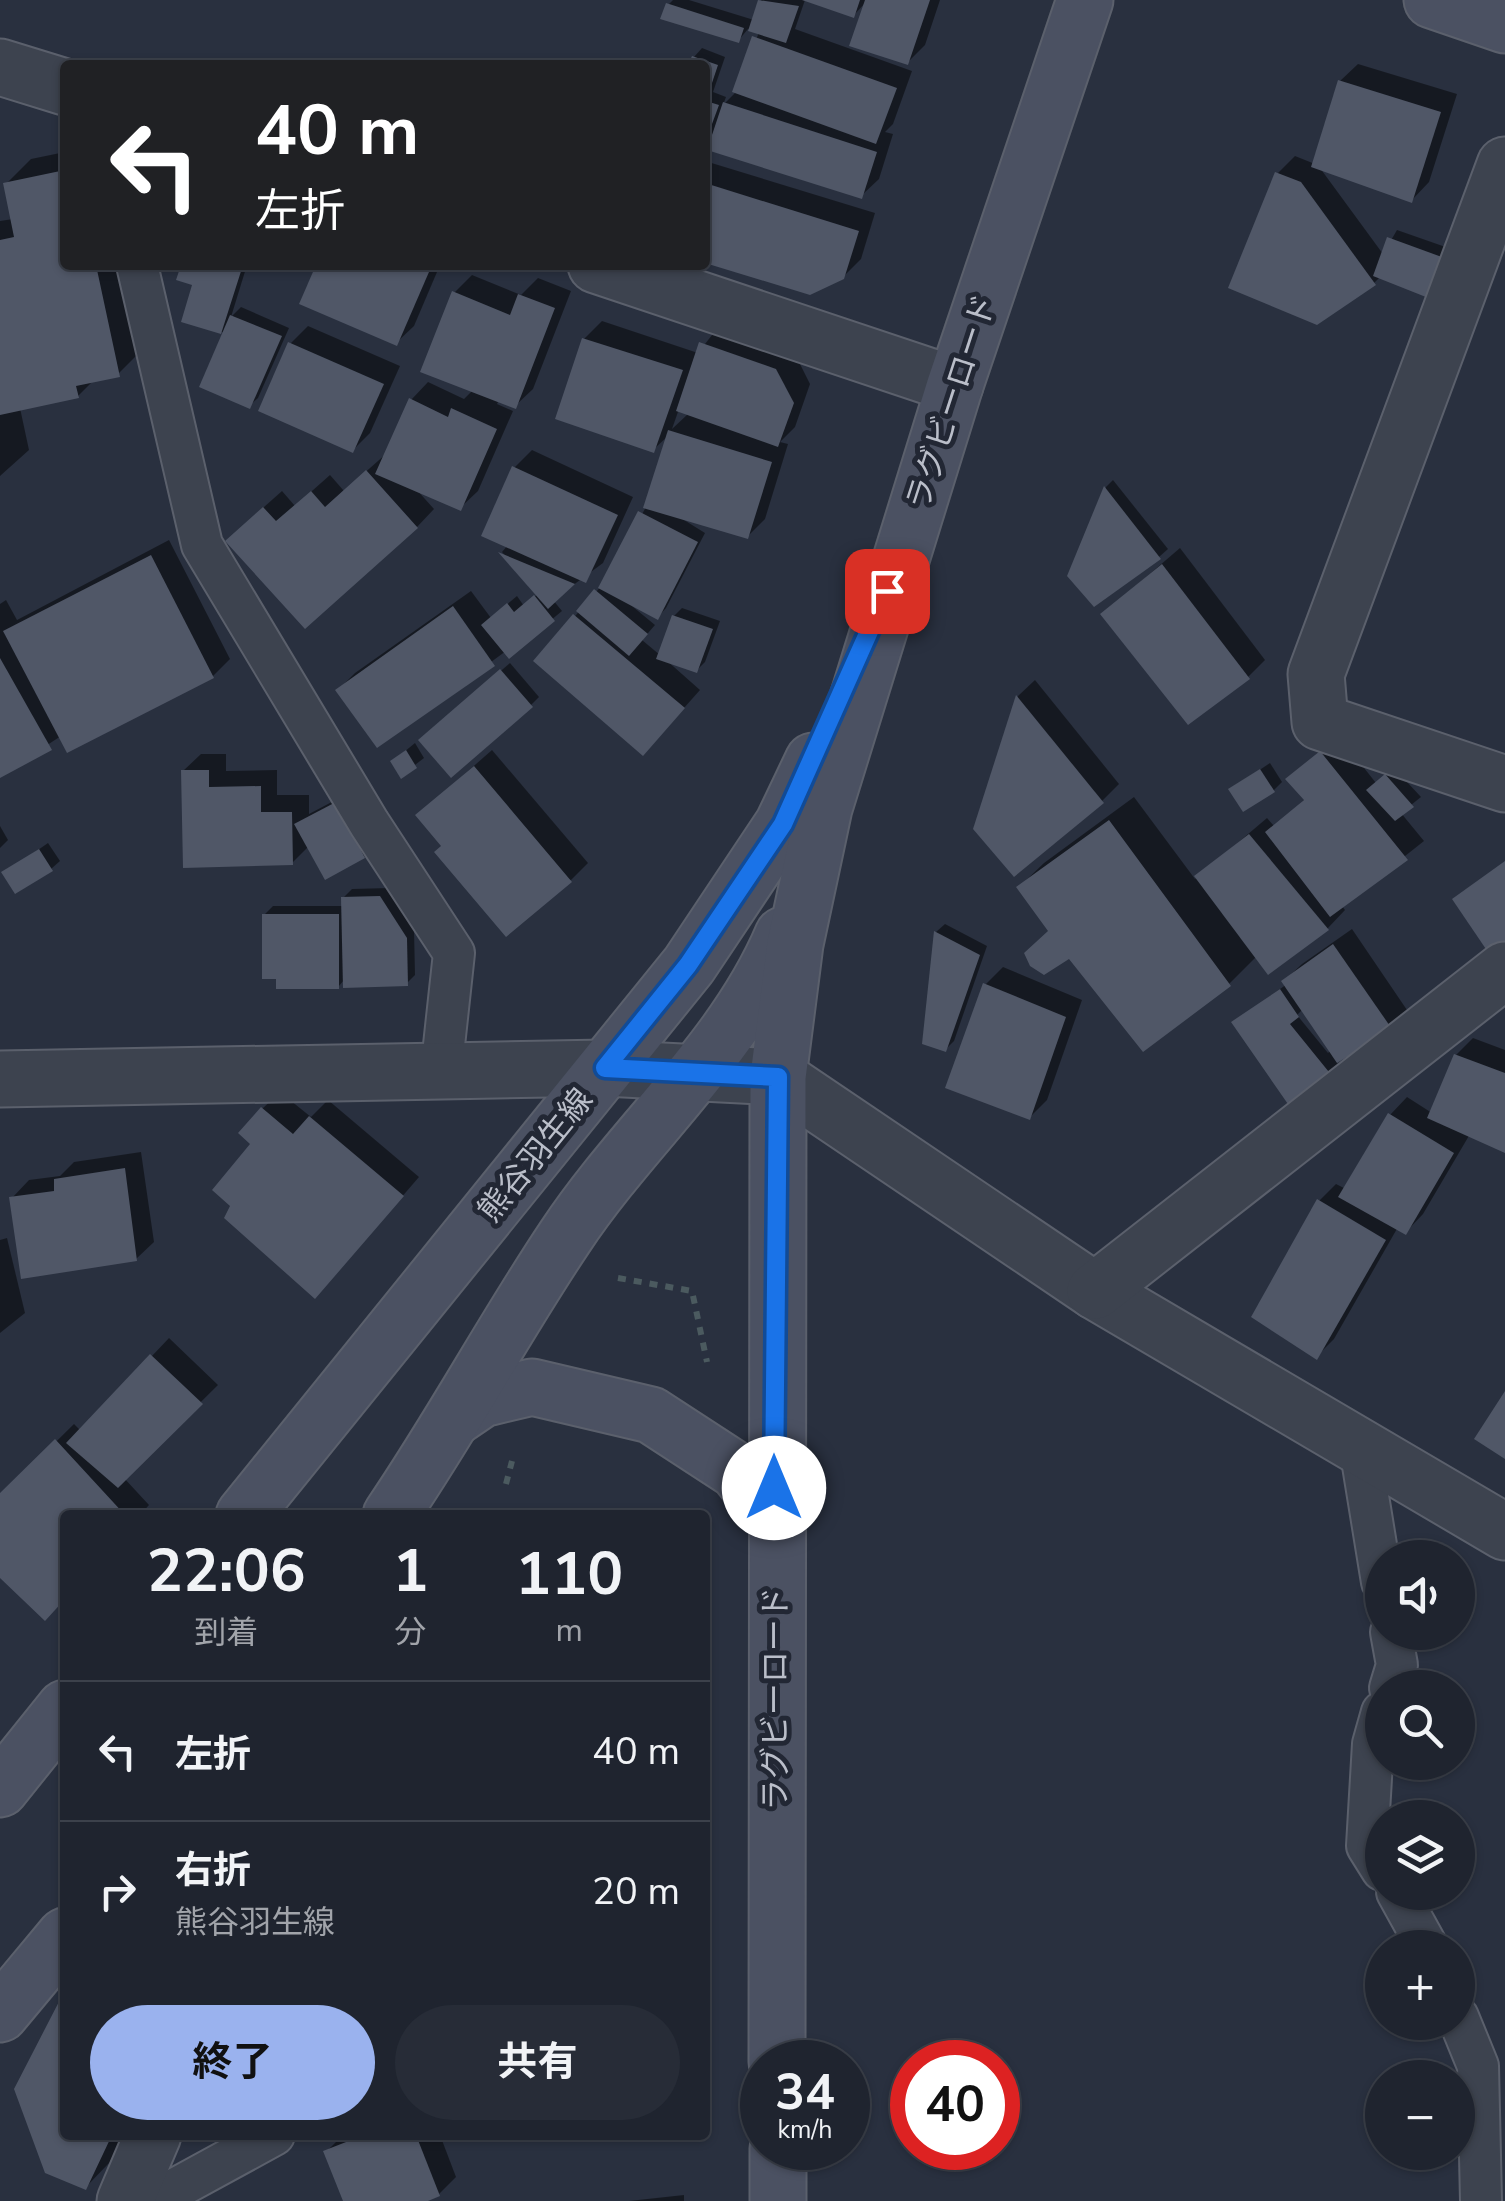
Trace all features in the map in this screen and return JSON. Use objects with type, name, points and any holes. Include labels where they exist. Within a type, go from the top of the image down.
[{"type":"main road","name":"ラグビーロード","points":[[777,2040],[774,1518],[778,1077],[795,944],[824,808],[900,560],[1086,0]]},
{"type":"main road","points":[[1432,0],[1505,25]]},
{"type":"main road","name":"熊谷羽生線","points":[[248,1510],[730,908],[783,824],[900,560]]},
{"type":"main road","points":[[394,1510],[457,1416],[566,1235],[745,1009],[770,966],[824,808]]},
{"type":"main road","points":[[457,1416],[482,1399],[532,1387],[651,1415],[737,1470],[774,1518]]},
{"type":"main road","points":[[0,1789],[60,1714]]},
{"type":"main road","points":[[0,2014],[60,1942]]},
{"type":"main road","points":[[778,2170],[778,2201]]},
{"type":"street","points":[[0,67],[60,86]]},
{"type":"street","points":[[1505,164],[1316,674],[1320,722],[1505,784]]},
{"type":"street","points":[[611,270],[955,385]]},
{"type":"street","points":[[1095,1291],[1505,970]]},
{"type":"street","points":[[0,1079],[605,1068],[778,1077],[1095,1291],[1505,1532]]},
{"type":"street","points":[[125,2201],[151,2140]]},
{"type":"lane","points":[[138,270],[202,546],[369,823],[454,953],[441,1073]]},
{"type":"lane","points":[[1360,1448],[1375,1540]]},
{"type":"lane","points":[[1467,2040],[1478,2066],[1482,2201]]},
{"type":"lane","points":[[153,2201],[265,2140]]},
{"type":"building","points":[[758,0],[799,6],[786,43],[748,31]]},
{"type":"building","points":[[802,0],[860,0],[854,18]]},
{"type":"building","points":[[865,0],[930,0],[908,65],[849,46]]},
{"type":"building","points":[[666,3],[744,28],[739,43],[660,19]]},
{"type":"building","points":[[752,36],[897,88],[876,144],[732,92]]},
{"type":"building","points":[[710,62],[718,65],[710,89]]},
{"type":"building","points":[[1338,80],[1441,112],[1412,203],[1311,167]]},
{"type":"building","points":[[710,102],[719,105],[710,129]]},
{"type":"building","points":[[723,102],[877,152],[862,199],[710,151]]},
{"type":"building","points":[[60,171],[60,270],[97,270],[120,377],[76,386],[79,398],[0,415],[0,240],[14,237],[3,183]]},
{"type":"building","points":[[1275,172],[1301,182],[1376,285],[1317,325],[1228,288]]},
{"type":"building","points":[[710,185],[859,231],[844,279],[810,295],[710,265]]},
{"type":"building","points":[[1387,237],[1450,260],[1436,301],[1373,276]]},
{"type":"building","points":[[179,270],[241,270],[221,334],[181,322],[192,285],[176,280]]},
{"type":"building","points":[[314,270],[430,270],[397,346],[299,304]]},
{"type":"building","points":[[452,291],[510,315],[518,294],[555,308],[516,409],[420,372]]},
{"type":"building","points":[[230,315],[282,336],[250,409],[199,387]]},
{"type":"building","points":[[582,338],[683,370],[654,453],[555,419]]},
{"type":"building","points":[[288,342],[384,384],[353,453],[258,411]]},
{"type":"building","points":[[699,342],[776,369],[794,403],[778,447],[676,411]]},
{"type":"building","points":[[409,398],[448,417],[451,408],[497,429],[461,511],[375,474]]},
{"type":"building","points":[[668,430],[772,462],[748,539],[643,508]]},
{"type":"building","points":[[512,466],[618,515],[586,583],[481,536]]},
{"type":"building","points":[[366,470],[418,528],[305,629],[225,541],[263,507],[276,521],[311,491],[325,507]]},
{"type":"building","points":[[1104,486],[1161,559],[1094,607],[1067,576]]},
{"type":"building","points":[[638,511],[698,542],[658,620],[598,588]]},
{"type":"building","points":[[498,552],[575,584],[548,609]]},
{"type":"building","points":[[151,555],[214,678],[67,753],[3,631]]},
{"type":"building","points":[[1162,564],[1250,679],[1188,725],[1100,614]]},
{"type":"building","points":[[594,589],[648,634],[629,656],[576,611]]},
{"type":"building","points":[[534,595],[555,621],[509,659],[481,625],[507,603],[514,612]]},
{"type":"building","points":[[453,606],[495,666],[377,748],[335,690]]},
{"type":"building","points":[[573,614],[685,708],[643,756],[533,661]]},
{"type":"building","points":[[672,615],[713,629],[697,673],[656,659]]},
{"type":"building","points":[[0,658],[52,750],[0,778]]},
{"type":"building","points":[[500,669],[533,707],[451,778],[418,740]]},
{"type":"building","points":[[1016,695],[1104,803],[1014,877],[973,829]]},
{"type":"building","points":[[406,750],[417,768],[401,779],[390,761]]},
{"type":"building","points":[[1320,751],[1408,860],[1330,917],[1265,832],[1304,800],[1285,779]]},
{"type":"building","points":[[474,766],[572,882],[506,937],[434,852],[441,846],[415,815]]},
{"type":"building","points":[[1260,769],[1275,792],[1243,812],[1228,789]]},
{"type":"building","points":[[181,770],[209,770],[209,787],[261,786],[261,812],[292,812],[293,865],[183,868]]},
{"type":"building","points":[[1385,774],[1414,807],[1395,821],[1366,790]]},
{"type":"building","points":[[336,802],[365,858],[325,880],[294,824]]},
{"type":"building","points":[[1109,820],[1231,986],[1143,1052],[1069,959],[1044,975],[1030,966],[1024,953],[1048,931],[1016,887]]},
{"type":"building","points":[[1249,834],[1329,930],[1268,975],[1194,876]]},
{"type":"building","points":[[39,849],[53,871],[15,894],[1,872]]},
{"type":"building","points":[[1505,861],[1505,948],[1492,958],[1452,899]]},
{"type":"building","points":[[380,896],[407,938],[408,986],[343,988],[341,897]]},
{"type":"building","points":[[262,914],[339,914],[339,989],[276,989],[276,979],[262,979]]},
{"type":"building","points":[[934,931],[980,955],[946,1052],[922,1044]]},
{"type":"building","points":[[1333,944],[1392,1029],[1337,1063],[1281,981]]},
{"type":"building","points":[[983,983],[1066,1017],[1030,1120],[945,1088]]},
{"type":"building","points":[[1280,989],[1299,1017],[1290,1024],[1333,1077],[1290,1107],[1231,1022]]},
{"type":"building","points":[[1454,1054],[1505,1073],[1505,1153],[1427,1118]]},
{"type":"building","points":[[261,1107],[293,1134],[309,1116],[404,1196],[315,1299],[224,1218],[230,1206],[212,1190],[250,1144],[238,1133]]},
{"type":"building","points":[[1388,1113],[1454,1153],[1406,1235],[1338,1197]]},
{"type":"building","points":[[125,1168],[137,1261],[21,1279],[9,1197],[54,1191],[54,1179]]},
{"type":"building","points":[[1317,1199],[1386,1240],[1317,1360],[1251,1317]]},
{"type":"building","points":[[150,1354],[203,1404],[118,1488],[66,1443]]},
{"type":"building","points":[[1505,1391],[1505,1459],[1474,1439]]},
{"type":"building","points":[[55,1439],[120,1510],[60,1510],[60,1604],[45,1621],[0,1578],[0,1493]]},
{"type":"building","points":[[60,2000],[60,2140],[110,2140],[86,2190],[45,2173],[14,2089]]},
{"type":"building","points":[[351,2140],[418,2140],[440,2196],[428,2201],[343,2201],[323,2151]]},
{"type":"route","points":[[774,1488],[778,1077],[605,1068],[741,893],[783,824],[887,591]]}]
